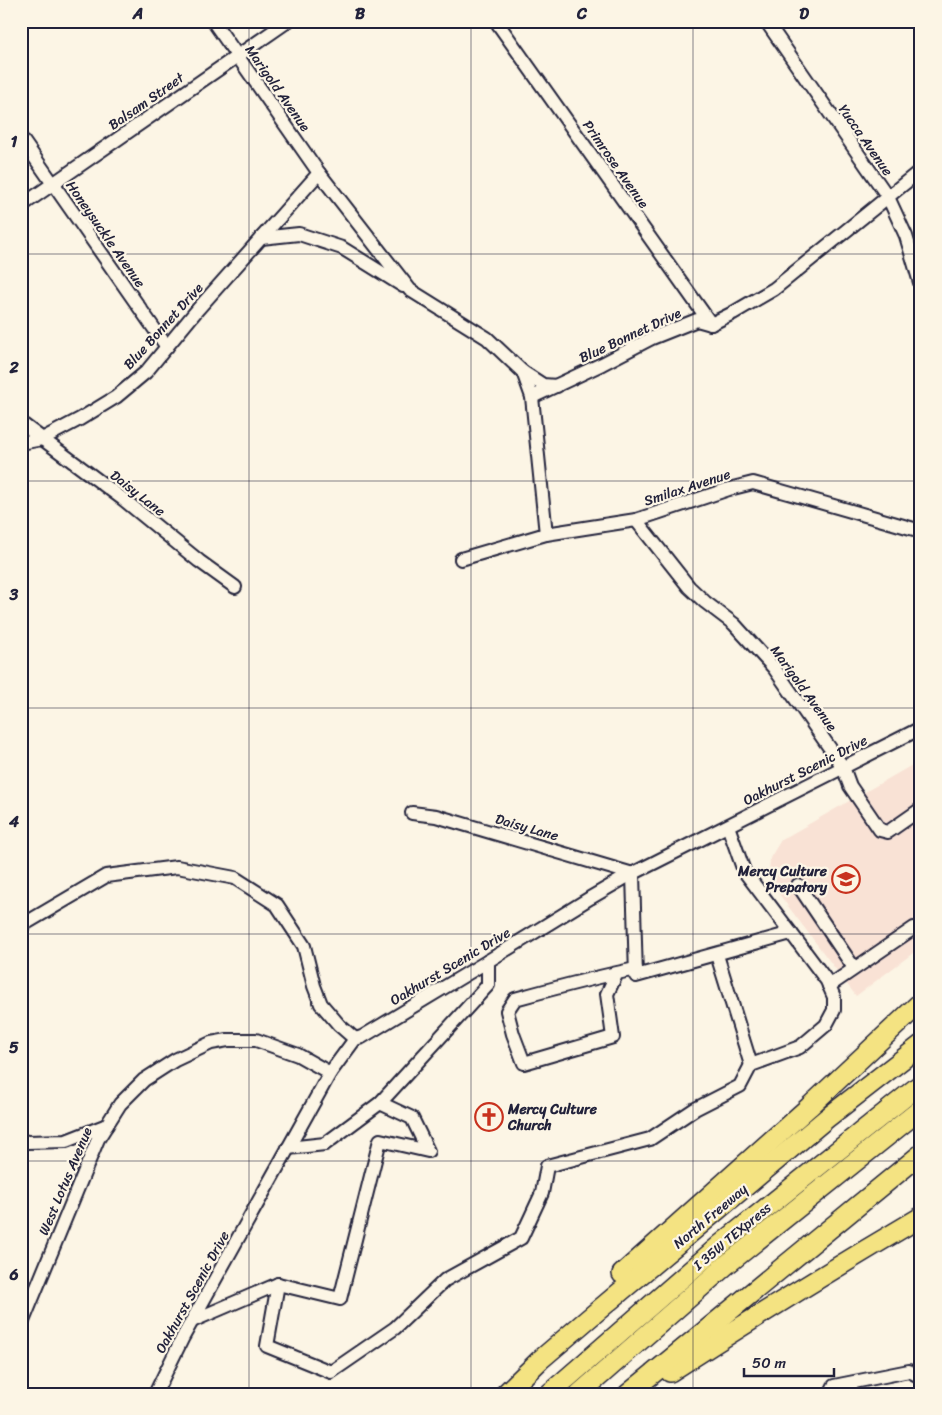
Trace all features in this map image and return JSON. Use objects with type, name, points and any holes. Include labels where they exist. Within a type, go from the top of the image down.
[{"type":"highway","points":[[594,1309],[724,1184],[921,1002]]},
{"type":"highway","name":"North Freeway","points":[[505,1394],[594,1309],[827,1118],[921,1045]]},
{"type":"highway","name":"I 35W TEXpress","points":[[549,1394],[720,1245],[921,1084]]},
{"type":"highway","name":"I 35W TEXpress","points":[[579,1394],[725,1266],[921,1109]]},
{"type":"highway","points":[[799,1206],[921,1124]]},
{"type":"highway","points":[[628,1394],[652,1377],[921,1154]]},
{"type":"highway","points":[[652,1377],[664,1376],[744,1324],[921,1217]]},
{"type":"street","name":"Marigold Avenue","points":[[213,21],[319,173]]},
{"type":"street","name":"Balsam Street","points":[[21,206],[288,21]]},
{"type":"street","name":"Primrose Avenue","points":[[496,21],[711,324]]},
{"type":"street","name":"Yucca Avenue","points":[[766,21],[888,197],[906,236],[921,286]]},
{"type":"street","name":"Honeysuckle Avenue","points":[[21,138],[167,347]]},
{"type":"street","name":"Blue Bonnet Drive","points":[[532,397],[652,338],[697,320],[711,324],[733,313],[774,289],[921,170]]},
{"type":"street","name":"Blue Bonnet Drive","points":[[21,443],[42,439],[80,419],[116,397],[146,372],[198,309],[319,173]]},
{"type":"street","points":[[319,173],[410,290]]},
{"type":"street","points":[[261,238],[300,234],[342,248],[486,338],[523,372],[543,385],[557,386]]},
{"type":"street","points":[[523,372],[532,397],[546,534]]},
{"type":"street","name":"Daisy Lane","points":[[21,423],[235,587]]},
{"type":"street","name":"Smilax Avenue","points":[[460,559],[546,534],[636,520],[753,482],[921,531]]},
{"type":"street","name":"Marigold Avenue","points":[[636,520],[689,587],[734,624],[774,668],[843,767],[850,786],[880,830],[888,832],[921,809]]},
{"type":"street","name":"Oakhurst Scenic Drive","points":[[155,1394],[192,1321],[330,1073],[355,1039],[633,874],[921,728]]},
{"type":"street","name":"Daisy Lane","points":[[412,813],[436,816],[633,874]]},
{"type":"street","points":[[278,1284],[267,1346],[331,1372],[395,1328],[445,1280],[521,1238],[542,1193],[547,1166],[650,1139],[695,1108],[740,1086],[751,1065],[800,1047],[826,1026],[834,1010],[834,997],[827,981],[744,871],[728,826]]},
{"type":"street","points":[[21,926],[106,876],[177,867],[235,878],[277,905],[304,946],[314,986],[321,1004],[339,1025],[355,1039]]},
{"type":"street","points":[[633,874],[636,976],[791,933]]},
{"type":"street","points":[[798,885],[854,968]]},
{"type":"street","points":[[829,986],[914,928]]},
{"type":"street","points":[[717,955],[751,1065]]},
{"type":"street","points":[[288,1148],[324,1144],[380,1103],[488,985],[488,961]]},
{"type":"street","points":[[617,973],[607,994],[613,1037],[524,1063],[507,1011],[515,999],[636,968]]},
{"type":"street","name":"West Lotus Avenue","points":[[21,1326],[98,1139],[120,1104],[144,1080],[175,1060],[211,1043],[228,1040],[256,1040],[298,1055],[330,1073]]},
{"type":"street","points":[[192,1321],[278,1284],[340,1299],[380,1140],[428,1151],[412,1118],[380,1103]]},
{"type":"street","points":[[21,1140],[27,1142],[66,1141],[107,1125]]},
{"type":"street","points":[[830,1394],[834,1386],[910,1371],[921,1377]]},
{"type":"shaded area","name":"Mercy Culture Prepatory","points":[[921,760],[921,947],[856,996],[772,885],[769,874],[770,858],[781,840]]},
{"type":"place","name":"Mercy Culture Prepatory","points":[[846,879]]},
{"type":"place","name":"Mercy Culture Church","points":[[489,1117]]}]
